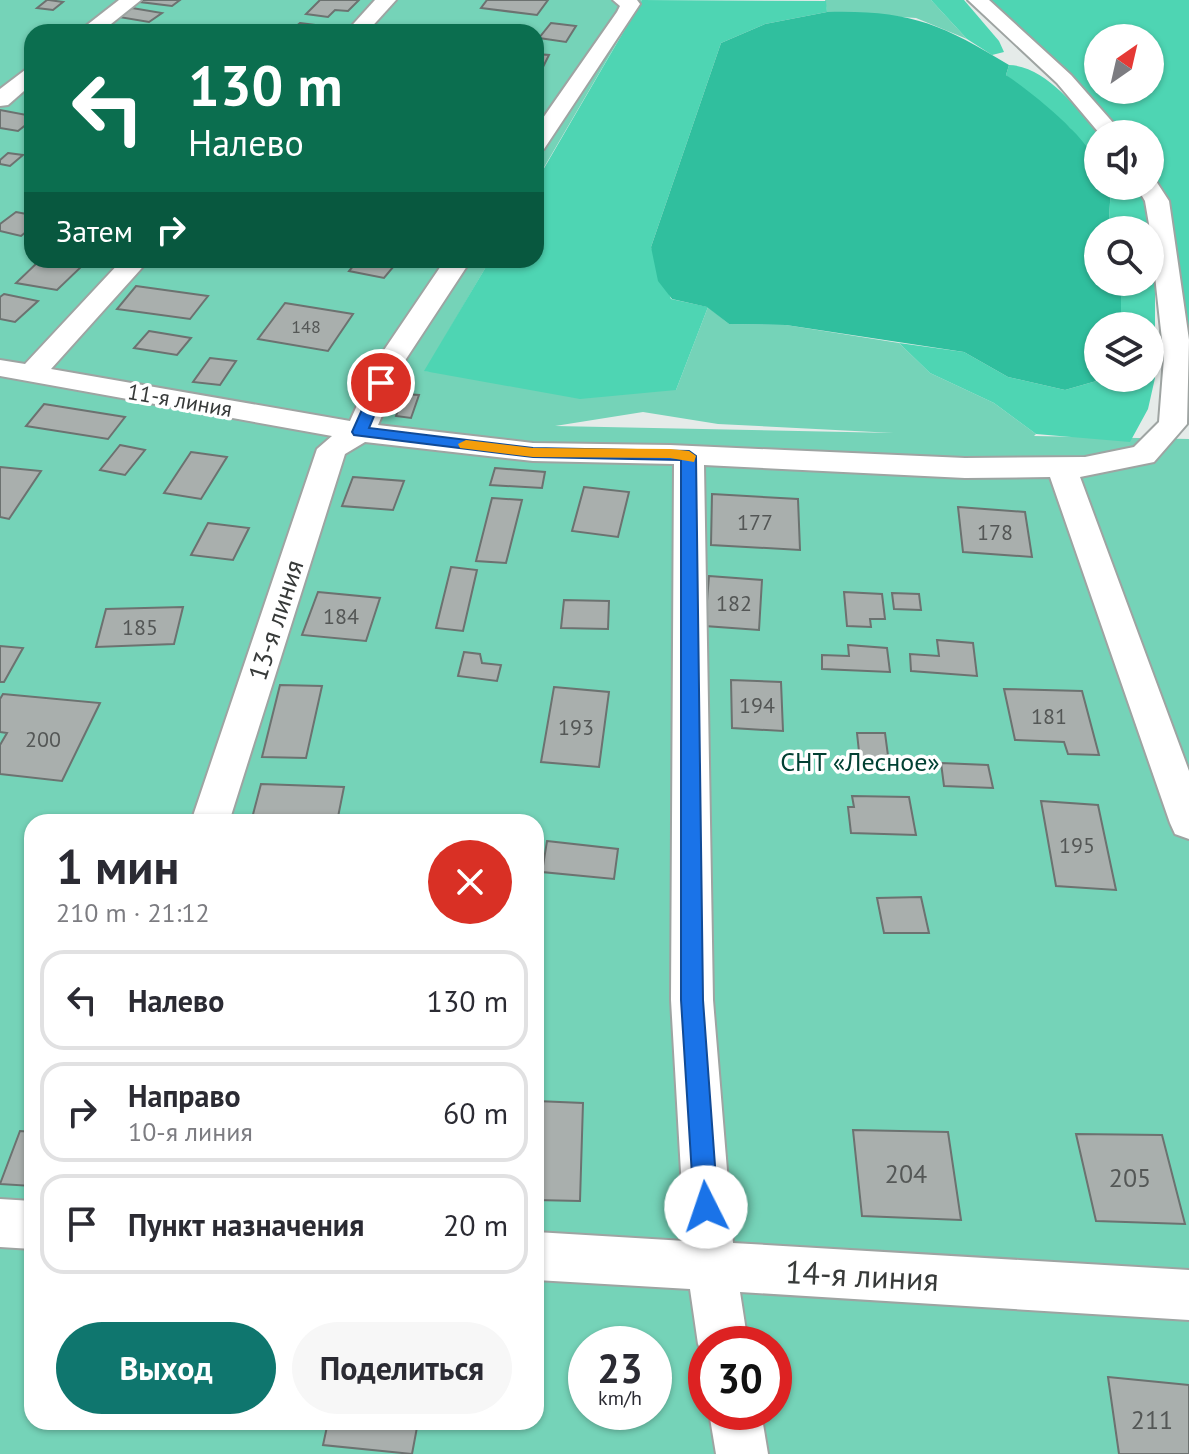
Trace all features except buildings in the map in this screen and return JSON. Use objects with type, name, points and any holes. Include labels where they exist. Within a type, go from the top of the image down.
[{"type":"street","points":[[99,24],[131,0]]},
{"type":"street","points":[[364,24],[386,0]]},
{"type":"street","points":[[544,132],[627,12],[630,4],[623,0]]},
{"type":"street","points":[[978,0],[1064,79],[1100,120]]},
{"type":"street","points":[[0,100],[24,80]]},
{"type":"street","name":"11-я линия","points":[[0,368],[360,432],[533,452],[965,468],[1085,467],[1144,455],[1173,424],[1178,358],[1156,200]]},
{"type":"street","points":[[31,374],[129,268]]},
{"type":"street","points":[[360,432],[392,359],[453,268]]},
{"type":"street","name":"13-я линия","points":[[213,814],[332,449],[360,432]]},
{"type":"street","points":[[689,456],[692,1000],[711,1267],[720,1326]]},
{"type":"street","points":[[1061,467],[1189,823]]},
{"type":"street","points":[[0,1223],[24,1224]]},
{"type":"street","name":"14-я линия","points":[[544,1257],[1189,1295]]},
{"type":"street","points":[[738,1430],[742,1454]]},
{"type":"green space","name":"СНТ «Лесное»","points":[[0,0],[642,0],[544,167],[544,24],[24,24],[24,268],[485,268],[425,371],[676,390],[708,307],[729,324],[786,325],[899,343],[930,373],[994,403],[1036,434],[1034,436],[1189,439],[1189,1454],[0,1454]],"holes":[[[643,412],[718,424],[894,433],[555,426]]]},
{"type":"green space","points":[[825,0],[931,0],[967,39],[916,18],[827,12]]},
{"type":"shaded area","points":[[642,0],[826,1],[827,12],[765,24],[721,43],[651,247],[671,299],[708,307],[676,390],[580,399],[424,371],[485,268],[544,268],[544,168]]},
{"type":"shaded area","points":[[931,0],[964,0],[999,41],[1004,52],[992,55],[967,39]]},
{"type":"shaded area","points":[[984,0],[1189,0],[1189,332],[1169,202],[1164,194],[1164,120],[1108,120],[1091,104],[1164,104],[1164,24],[1084,24],[1084,97]]},
{"type":"shaded area","points":[[827,12],[855,12],[902,17],[942,29],[1009,65],[1006,75],[1044,104],[1084,143],[1084,200],[1110,200],[1109,216],[1084,216],[1084,296],[1121,296],[1121,312],[1084,312],[1084,385],[1065,390],[1008,377],[964,352],[786,325],[729,324],[707,307],[672,299],[658,281],[651,247],[721,43],[765,24]]},
{"type":"shaded area","points":[[1009,65],[1022,67],[1035,72],[1059,90],[1087,120],[1084,120],[1084,147],[1070,128],[1006,75]]},
{"type":"shaded area","points":[[1110,200],[1147,200],[1149,216],[1109,216]]},
{"type":"shaded area","points":[[1121,296],[1155,296],[1155,312],[1121,312]]},
{"type":"shaded area","points":[[899,343],[964,352],[1008,377],[1065,390],[1084,385],[1084,392],[1152,392],[1148,409],[1130,442],[1036,434],[994,403],[930,373]]},
{"type":"slow traffic","points":[[466,444],[533,452],[670,454],[689,456],[689,459]]},
{"type":"route","points":[[381,383],[360,432],[533,452],[689,456],[692,1000],[706,1207]]}]
